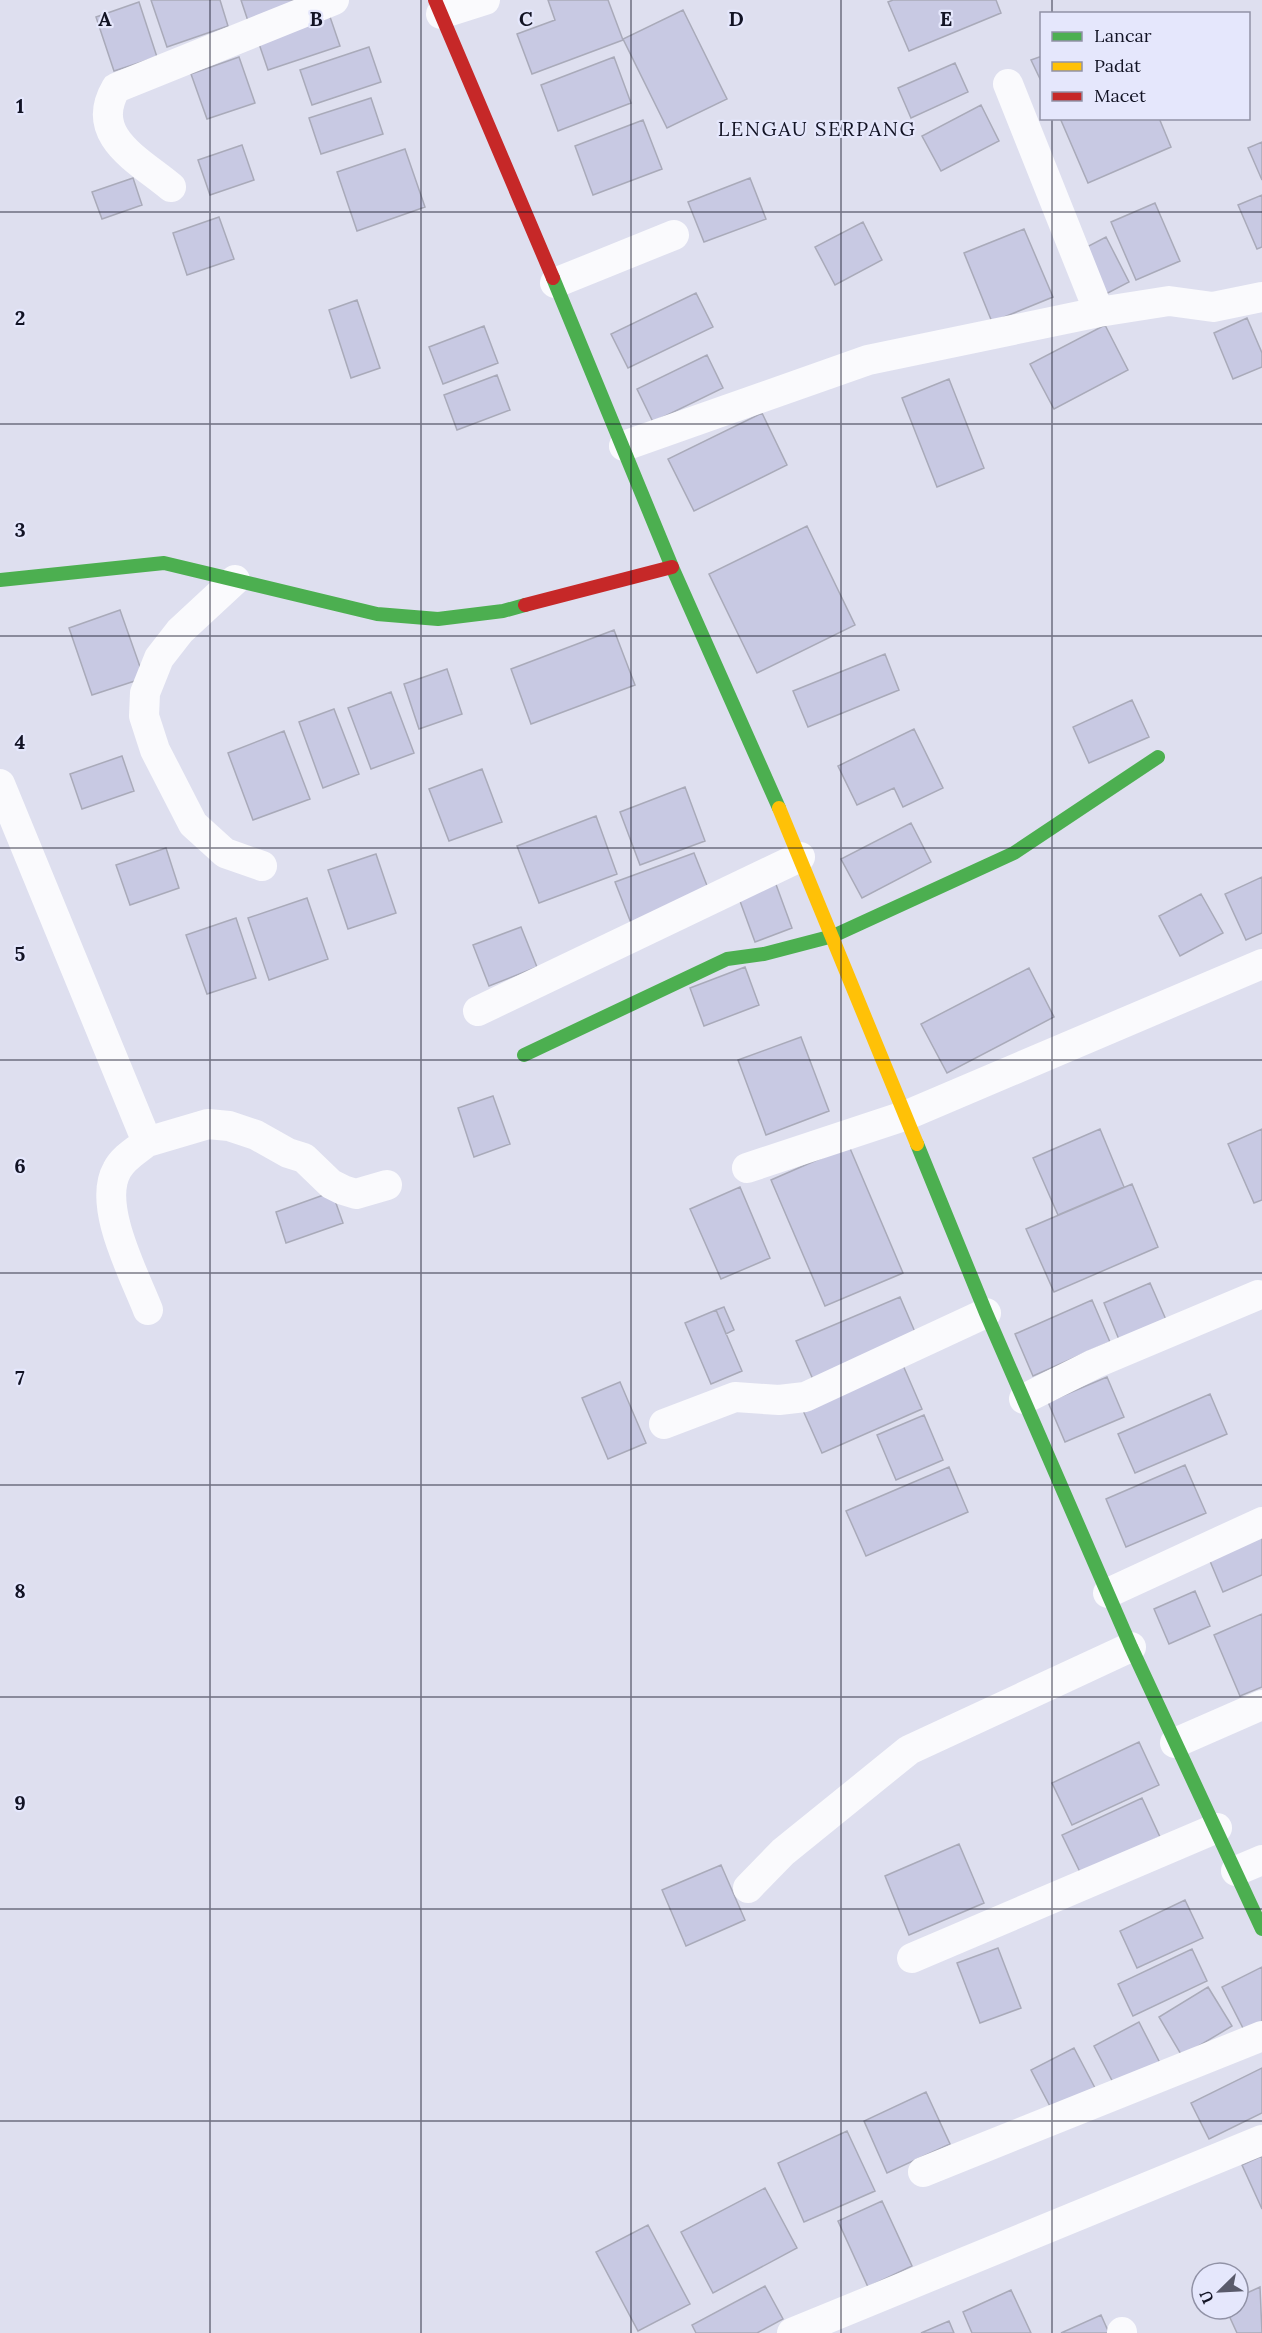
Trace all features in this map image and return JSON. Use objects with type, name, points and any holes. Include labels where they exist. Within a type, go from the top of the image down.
[{"type":"street","points":[[171,187],[115,141],[106,117],[110,97],[116,88],[334,0]]},
{"type":"street","points":[[485,0],[438,7],[624,446],[672,567],[800,857],[986,1313],[1131,1647],[1217,1828],[1249,1866],[1262,1929]]},
{"type":"street","points":[[1008,84],[1100,312]]},
{"type":"street","points":[[555,283],[674,235]]},
{"type":"street","points":[[624,446],[868,360],[1100,312],[1169,301],[1213,307],[1262,297]]},
{"type":"street","points":[[0,580],[154,562],[174,564],[377,614],[438,619],[503,611],[672,567]]},
{"type":"street","points":[[235,580],[180,631],[159,658],[145,693],[144,716],[155,750],[193,824],[225,853],[262,866]]},
{"type":"street","points":[[524,1055],[727,959],[764,954],[833,936],[1014,853],[1158,757]]},
{"type":"street","points":[[0,784],[147,1142]]},
{"type":"street","points":[[478,1011],[800,857]]},
{"type":"street","points":[[747,1168],[907,1115],[1262,964]]},
{"type":"street","points":[[148,1310],[112,1215],[110,1188],[117,1169],[147,1142],[208,1124],[229,1126],[256,1135],[288,1153],[304,1158],[331,1184],[343,1190],[356,1194],[387,1185]]},
{"type":"street","points":[[1024,1399],[1094,1364],[1258,1294]]},
{"type":"street","points":[[664,1424],[735,1397],[779,1400],[805,1397],[986,1313]]},
{"type":"street","points":[[1108,1593],[1262,1522]]},
{"type":"street","points":[[748,1888],[783,1851],[909,1750],[1131,1647]]},
{"type":"street","points":[[1175,1743],[1262,1705]]},
{"type":"street","points":[[912,1958],[1217,1828]]},
{"type":"street","points":[[923,2172],[1262,2036]]},
{"type":"street","points":[[792,2333],[1262,2140]]},
{"type":"building","points":[[151,0],[220,0],[228,26],[167,47]]},
{"type":"building","points":[[241,0],[311,0],[248,21]]},
{"type":"building","points":[[548,0],[608,0],[623,40],[532,74],[517,34],[555,20]]},
{"type":"building","points":[[893,0],[996,0],[1001,13],[909,51],[888,2]]},
{"type":"building","points":[[139,2],[157,57],[114,71],[96,17]]},
{"type":"building","points":[[683,10],[727,99],[667,128],[623,39]]},
{"type":"building","points":[[328,11],[340,46],[268,70],[256,35]]},
{"type":"building","points":[[369,47],[381,82],[312,105],[300,70]]},
{"type":"building","points":[[239,57],[255,103],[207,119],[191,74]]},
{"type":"building","points":[[614,57],[631,103],[558,131],[541,85]]},
{"type":"building","points":[[1040,57],[1040,79],[1031,60]]},
{"type":"building","points":[[955,63],[968,92],[911,118],[898,88]]},
{"type":"building","points":[[371,98],[383,134],[321,154],[309,118]]},
{"type":"building","points":[[981,105],[999,141],[941,171],[922,136]]},
{"type":"building","points":[[643,120],[662,169],[593,195],[575,146]]},
{"type":"building","points":[[1061,120],[1160,120],[1171,147],[1088,183]]},
{"type":"building","points":[[1262,142],[1262,180],[1248,148]]},
{"type":"building","points":[[242,145],[254,180],[210,195],[198,160]]},
{"type":"building","points":[[405,149],[425,207],[357,231],[337,172]]},
{"type":"building","points":[[133,178],[142,205],[102,219],[92,192]]},
{"type":"building","points":[[750,178],[766,219],[704,242],[688,202]]},
{"type":"building","points":[[1262,195],[1262,247],[1257,249],[1238,205]]},
{"type":"building","points":[[1155,203],[1180,261],[1136,280],[1111,222]]},
{"type":"building","points":[[219,217],[234,259],[187,275],[173,233]]},
{"type":"building","points":[[863,222],[882,260],[835,285],[815,247]]},
{"type":"building","points":[[1024,229],[1053,297],[992,322],[964,253]]},
{"type":"building","points":[[1106,237],[1129,282],[1102,296],[1079,251]]},
{"type":"building","points":[[696,293],[713,327],[628,368],[611,334]]},
{"type":"building","points":[[357,300],[380,368],[351,378],[329,310]]},
{"type":"building","points":[[1247,318],[1262,353],[1262,367],[1233,379],[1214,333]]},
{"type":"building","points":[[1105,325],[1128,370],[1054,409],[1030,364]]},
{"type":"building","points":[[484,326],[498,363],[443,384],[429,347]]},
{"type":"building","points":[[707,355],[723,388],[653,422],[637,389]]},
{"type":"building","points":[[497,375],[510,410],[457,430],[444,395]]},
{"type":"building","points":[[949,379],[984,468],[937,487],[902,398]]},
{"type":"building","points":[[762,413],[787,465],[694,511],[668,459]]},
{"type":"building","points":[[807,526],[855,625],[757,673],[709,574]]},
{"type":"building","points":[[120,610],[144,678],[92,695],[69,628]]},
{"type":"building","points":[[614,630],[635,685],[531,724],[511,669]]},
{"type":"building","points":[[885,654],[899,690],[808,727],[793,691]]},
{"type":"building","points":[[447,669],[462,714],[419,729],[404,684]]},
{"type":"building","points":[[391,692],[414,753],[371,769],[348,708]]},
{"type":"building","points":[[1132,700],[1149,737],[1089,763],[1073,727]]},
{"type":"building","points":[[334,709],[359,774],[323,788],[299,722]]},
{"type":"building","points":[[914,729],[943,788],[903,807],[894,788],[857,805],[838,766]]},
{"type":"building","points":[[284,731],[310,799],[253,820],[228,753]]},
{"type":"building","points":[[122,756],[134,791],[82,809],[70,774]]},
{"type":"building","points":[[482,769],[502,822],[449,841],[429,789]]},
{"type":"building","points":[[685,787],[705,841],[640,865],[620,812]]},
{"type":"building","points":[[596,816],[617,874],[539,903],[517,846]]},
{"type":"building","points":[[911,823],[931,862],[862,898],[841,859]]},
{"type":"building","points":[[166,848],[179,888],[130,905],[116,865]]},
{"type":"building","points":[[694,853],[712,898],[633,928],[615,882]]},
{"type":"building","points":[[376,854],[396,913],[348,929],[328,870]]},
{"type":"building","points":[[1262,877],[1262,933],[1246,940],[1225,894]]},
{"type":"building","points":[[774,879],[792,928],[755,942],[737,893]]},
{"type":"building","points":[[1201,894],[1223,933],[1180,956],[1159,916]]},
{"type":"building","points":[[307,898],[328,959],[269,980],[248,918]]},
{"type":"building","points":[[236,918],[256,978],[207,994],[186,935]]},
{"type":"building","points":[[521,927],[537,967],[489,986],[473,945]]},
{"type":"building","points":[[745,967],[759,1005],[704,1026],[690,988]]},
{"type":"building","points":[[1029,968],[1054,1017],[947,1073],[921,1024]]},
{"type":"building","points":[[801,1037],[829,1111],[766,1135],[738,1060]]},
{"type":"building","points":[[493,1096],[510,1144],[474,1157],[458,1108]]},
{"type":"building","points":[[1100,1129],[1124,1187],[1058,1215],[1033,1158]]},
{"type":"building","points":[[1262,1129],[1262,1200],[1254,1203],[1228,1144]]},
{"type":"building","points":[[849,1146],[903,1273],[825,1306],[771,1180]]},
{"type":"building","points":[[1132,1184],[1158,1247],[1054,1292],[1026,1229]]},
{"type":"building","points":[[740,1187],[770,1258],[721,1279],[690,1209]]},
{"type":"building","points":[[332,1192],[343,1223],[286,1243],[276,1212]]},
{"type":"building","points":[[1150,1283],[1167,1322],[1120,1342],[1104,1303]]},
{"type":"building","points":[[900,1297],[918,1339],[815,1384],[796,1341]]},
{"type":"building","points":[[1092,1300],[1110,1342],[1033,1376],[1015,1334]]},
{"type":"building","points":[[724,1307],[734,1330],[726,1334],[716,1310]]},
{"type":"building","points":[[716,1310],[742,1371],[711,1384],[685,1323]]},
{"type":"building","points":[[902,1363],[922,1409],[822,1453],[801,1406]]},
{"type":"building","points":[[1107,1377],[1124,1417],[1065,1442],[1048,1402]]},
{"type":"building","points":[[620,1382],[646,1443],[608,1459],[582,1398]]},
{"type":"building","points":[[1210,1394],[1227,1434],[1135,1473],[1118,1434]]},
{"type":"building","points":[[924,1415],[943,1460],[896,1480],[877,1435]]},
{"type":"building","points":[[1185,1465],[1206,1513],[1126,1547],[1106,1499]]},
{"type":"building","points":[[949,1467],[968,1512],[866,1556],[846,1511]]},
{"type":"building","points":[[1262,1531],[1262,1575],[1223,1592],[1207,1554]]},
{"type":"building","points":[[1195,1591],[1210,1626],[1169,1644],[1154,1609]]},
{"type":"building","points":[[1262,1614],[1262,1687],[1240,1696],[1214,1635]]},
{"type":"building","points":[[1139,1742],[1159,1785],[1072,1825],[1052,1783]]},
{"type":"building","points":[[1142,1798],[1160,1837],[1081,1874],[1062,1835]]},
{"type":"building","points":[[959,1844],[984,1903],[909,1935],[885,1876]]},
{"type":"building","points":[[721,1865],[745,1920],[686,1946],[662,1890]]},
{"type":"building","points":[[1185,1900],[1203,1938],[1137,1968],[1120,1931]]},
{"type":"building","points":[[998,1948],[1021,2008],[980,2023],[957,1963]]},
{"type":"building","points":[[1192,1949],[1207,1981],[1133,2016],[1118,1984]]},
{"type":"building","points":[[1262,1967],[1262,2024],[1245,2032],[1222,1987]]},
{"type":"building","points":[[1208,1987],[1232,2026],[1182,2056],[1159,2017]]},
{"type":"building","points":[[1139,2022],[1161,2065],[1116,2088],[1094,2046]]},
{"type":"building","points":[[1074,2048],[1095,2088],[1052,2110],[1031,2070]]},
{"type":"building","points":[[1262,2068],[1262,2113],[1209,2139],[1191,2103]]},
{"type":"building","points":[[926,2092],[950,2144],[887,2173],[864,2121]]},
{"type":"building","points":[[847,2131],[875,2191],[804,2222],[778,2163]]},
{"type":"building","points":[[1262,2156],[1262,2209],[1242,2165]]},
{"type":"building","points":[[765,2188],[797,2248],[713,2293],[681,2232]]},
{"type":"building","points":[[882,2201],[912,2266],[868,2287],[838,2221]]},
{"type":"building","points":[[648,2225],[690,2304],[638,2331],[596,2252]]},
{"type":"building","points":[[765,2286],[783,2319],[757,2333],[696,2333],[692,2325]]},
{"type":"building","points":[[1260,2287],[1262,2333],[1237,2333],[1232,2321],[1250,2321],[1250,2292]]},
{"type":"building","points":[[1011,2290],[1031,2333],[972,2333],[963,2312]]},
{"type":"building","points":[[1101,2315],[1109,2333],[1061,2333]]},
{"type":"building","points":[[949,2321],[954,2333],[921,2333]]},
{"type":"traffic: fast","points":[[553,278],[672,567],[779,808]]},
{"type":"traffic: fast","points":[[0,580],[164,563],[377,614],[438,619],[503,611],[525,605]]},
{"type":"traffic: fast","points":[[524,1055],[727,959],[764,954],[833,936],[1014,853],[1158,757]]},
{"type":"traffic: fast","points":[[917,1144],[986,1313],[1131,1647],[1262,1929]]},
{"type":"traffic: slow","points":[[779,808],[917,1144]]},
{"type":"traffic: jam","points":[[435,0],[553,278]]},
{"type":"traffic: jam","points":[[525,605],[672,567]]},
{"type":"district","name":"LENGAU SERPANG","points":[[817,129]]}]
